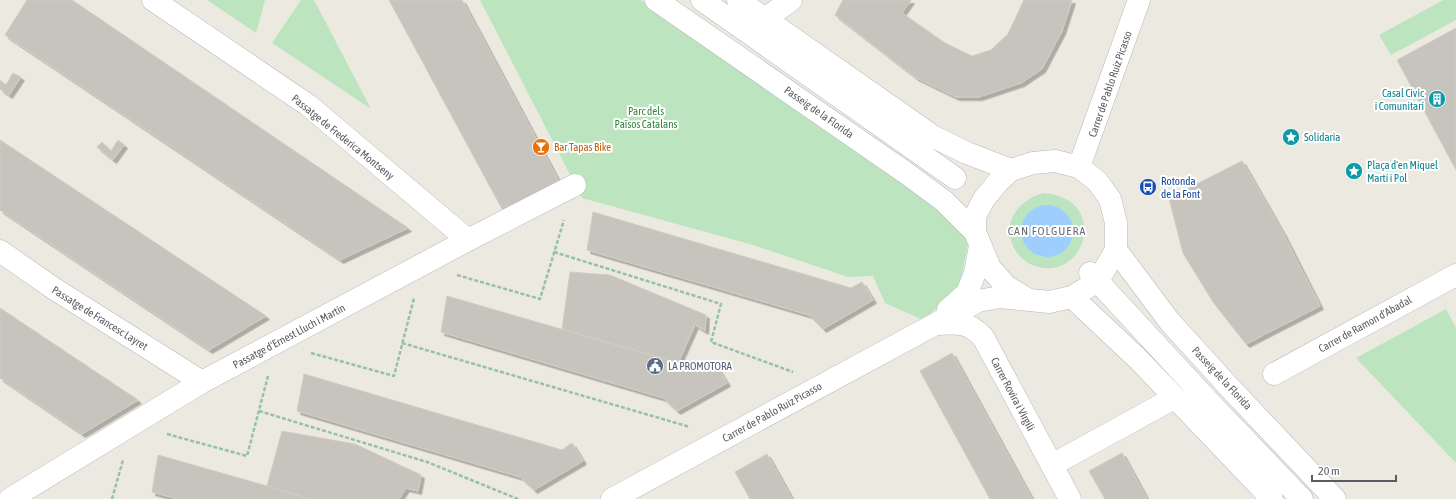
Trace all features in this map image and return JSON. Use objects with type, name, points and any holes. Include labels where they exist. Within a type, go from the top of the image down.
[{"type":"street","name":"Passatge de Frederica Montseny","points":[[153,0],[308,105],[468,240]]},
{"type":"street","name":"Passeig de la Florida","points":[[656,0],[944,201],[978,239]]},
{"type":"street","points":[[702,0],[955,178]]},
{"type":"street","points":[[738,0],[934,137],[967,153],[1011,170]]},
{"type":"street","points":[[765,19],[791,0]]},
{"type":"street","name":"Carrer de Pablo Ruiz Picasso","points":[[1079,167],[1139,0]]},
{"type":"street","points":[[1055,161],[1079,167],[1097,181],[1110,199],[1116,223],[1116,250],[1094,277],[1072,297],[1049,302],[1029,300],[1007,287],[990,268],[978,239],[975,216],[984,199],[998,182],[1011,170],[1033,163],[1055,161]]},
{"type":"street","name":"Passatge d'Ernest Lluch i Martín","points":[[10,499],[202,382],[422,264],[575,185]]},
{"type":"street","name":"Carrer de Pablo Ruiz Picasso","points":[[933,325],[967,293],[976,273],[978,239]]},
{"type":"street","name":"Passeig de la Florida","points":[[1116,250],[1170,322],[1235,394],[1335,499]]},
{"type":"street","name":"Passatge de Francesc Layret","points":[[0,251],[53,288],[202,382]]},
{"type":"street","points":[[1094,277],[1212,405],[1302,499]]},
{"type":"street","name":"Carrer de Ramon d'Abadal","points":[[1274,374],[1450,278]]},
{"type":"street","name":"Carrer de Pablo Ruiz Picasso","points":[[612,499],[978,302],[1000,297],[1029,300]]},
{"type":"street","points":[[1072,297],[1138,359],[1272,499]]},
{"type":"street","name":"Carrer Rovira i Virgili","points":[[933,325],[959,323],[973,327],[983,338],[1070,499]]},
{"type":"street","points":[[1052,465],[1174,398]]},
{"type":"path","points":[[112,499],[133,424],[247,456],[276,343],[394,376],[422,264],[540,299],[575,185]]},
{"type":"path","points":[[554,252],[721,304],[711,342],[824,384]]},
{"type":"path","points":[[402,343],[725,437]]},
{"type":"path","points":[[259,411],[427,462],[518,499]]},
{"type":"green space","points":[[207,0],[265,0],[256,33]]},
{"type":"green space","points":[[301,0],[314,0],[371,109],[272,43]]},
{"type":"green space","name":"Parc dels Països Catalans","points":[[480,0],[641,0],[960,218],[970,234],[959,289],[923,320],[885,303],[873,276],[848,277],[753,245],[582,198]]},
{"type":"green space","points":[[1443,0],[1456,0],[1456,20],[1391,55],[1379,35]]},
{"type":"green space","points":[[1043,193],[1064,198],[1078,209],[1084,223],[1084,238],[1078,252],[1067,262],[1053,268],[1031,265],[1025,261],[1013,246],[1010,237],[1011,220],[1015,213],[1020,206],[1034,196]],"holes":[[[1022,225],[1072,225],[1073,234],[1070,242],[1042,257],[1032,252],[1023,241]]]},
{"type":"green space","points":[[1446,309],[1456,328],[1456,463],[1356,358]]},
{"type":"water","points":[[1047,205],[1057,207],[1065,213],[1071,221],[1073,231],[1071,241],[1065,249],[1057,255],[1047,257],[1037,255],[1029,249],[1023,241],[1021,231],[1023,221],[1029,213],[1037,207]]},
{"type":"building","points":[[27,0],[72,0],[408,228],[340,260],[5,35]]},
{"type":"building","points":[[389,0],[462,0],[564,191],[508,220]]},
{"type":"building","points":[[843,0],[911,0],[902,13],[945,43],[972,56],[991,50],[1008,34],[1024,0],[1072,0],[1062,31],[1042,69],[1021,83],[979,97],[956,97],[915,77],[835,15]]},
{"type":"building","name":"Casal Cívic i Comunitari","points":[[1456,28],[1456,170],[1397,60]]},
{"type":"building","points":[[13,73],[21,77],[9,95],[0,89],[0,80],[6,85]]},
{"type":"building","points":[[0,140],[266,316],[209,350],[0,210]]},
{"type":"building","points":[[118,140],[124,145],[113,160],[97,147],[102,142],[111,151]]},
{"type":"building","points":[[1242,161],[1283,233],[1320,306],[1246,344],[1213,302],[1183,253],[1169,198]]},
{"type":"building","points":[[593,212],[851,288],[862,282],[873,300],[823,329],[809,315],[587,250]]},
{"type":"building","points":[[570,272],[610,275],[706,315],[705,331],[695,325],[678,363],[562,329]]},
{"type":"building","points":[[447,296],[705,371],[716,365],[727,383],[677,411],[663,398],[441,332]]},
{"type":"building","points":[[0,308],[138,400],[82,434],[0,378]]},
{"type":"building","points":[[952,353],[1032,499],[990,499],[920,371]]},
{"type":"building","points":[[304,374],[562,450],[572,443],[583,461],[534,490],[520,477],[297,411]]},
{"type":"building","points":[[282,431],[355,444],[421,475],[418,491],[406,488],[399,499],[310,499],[267,486]]},
{"type":"building","points":[[1122,453],[1147,499],[1105,499],[1089,471]]},
{"type":"building","points":[[767,454],[792,499],[750,499],[735,472]]},
{"type":"building","points":[[158,455],[310,499],[178,499],[152,492]]},
{"type":"place","name":"Casal Cívic i Comunitari","points":[[1437,99]]},
{"type":"place","name":"Solidaria","points":[[1291,137]]},
{"type":"place","name":"Bar Tapas Bike","points":[[541,147]]},
{"type":"place","name":"Plaça d'en Miquel Martí i Pol","points":[[1354,171]]},
{"type":"place","name":"Rotonda de la Font","points":[[1148,187]]},
{"type":"place","name":"LA PROMOTORA","points":[[655,366]]},
{"type":"district","name":"CAN FOLGUERA","points":[[1047,231]]}]
